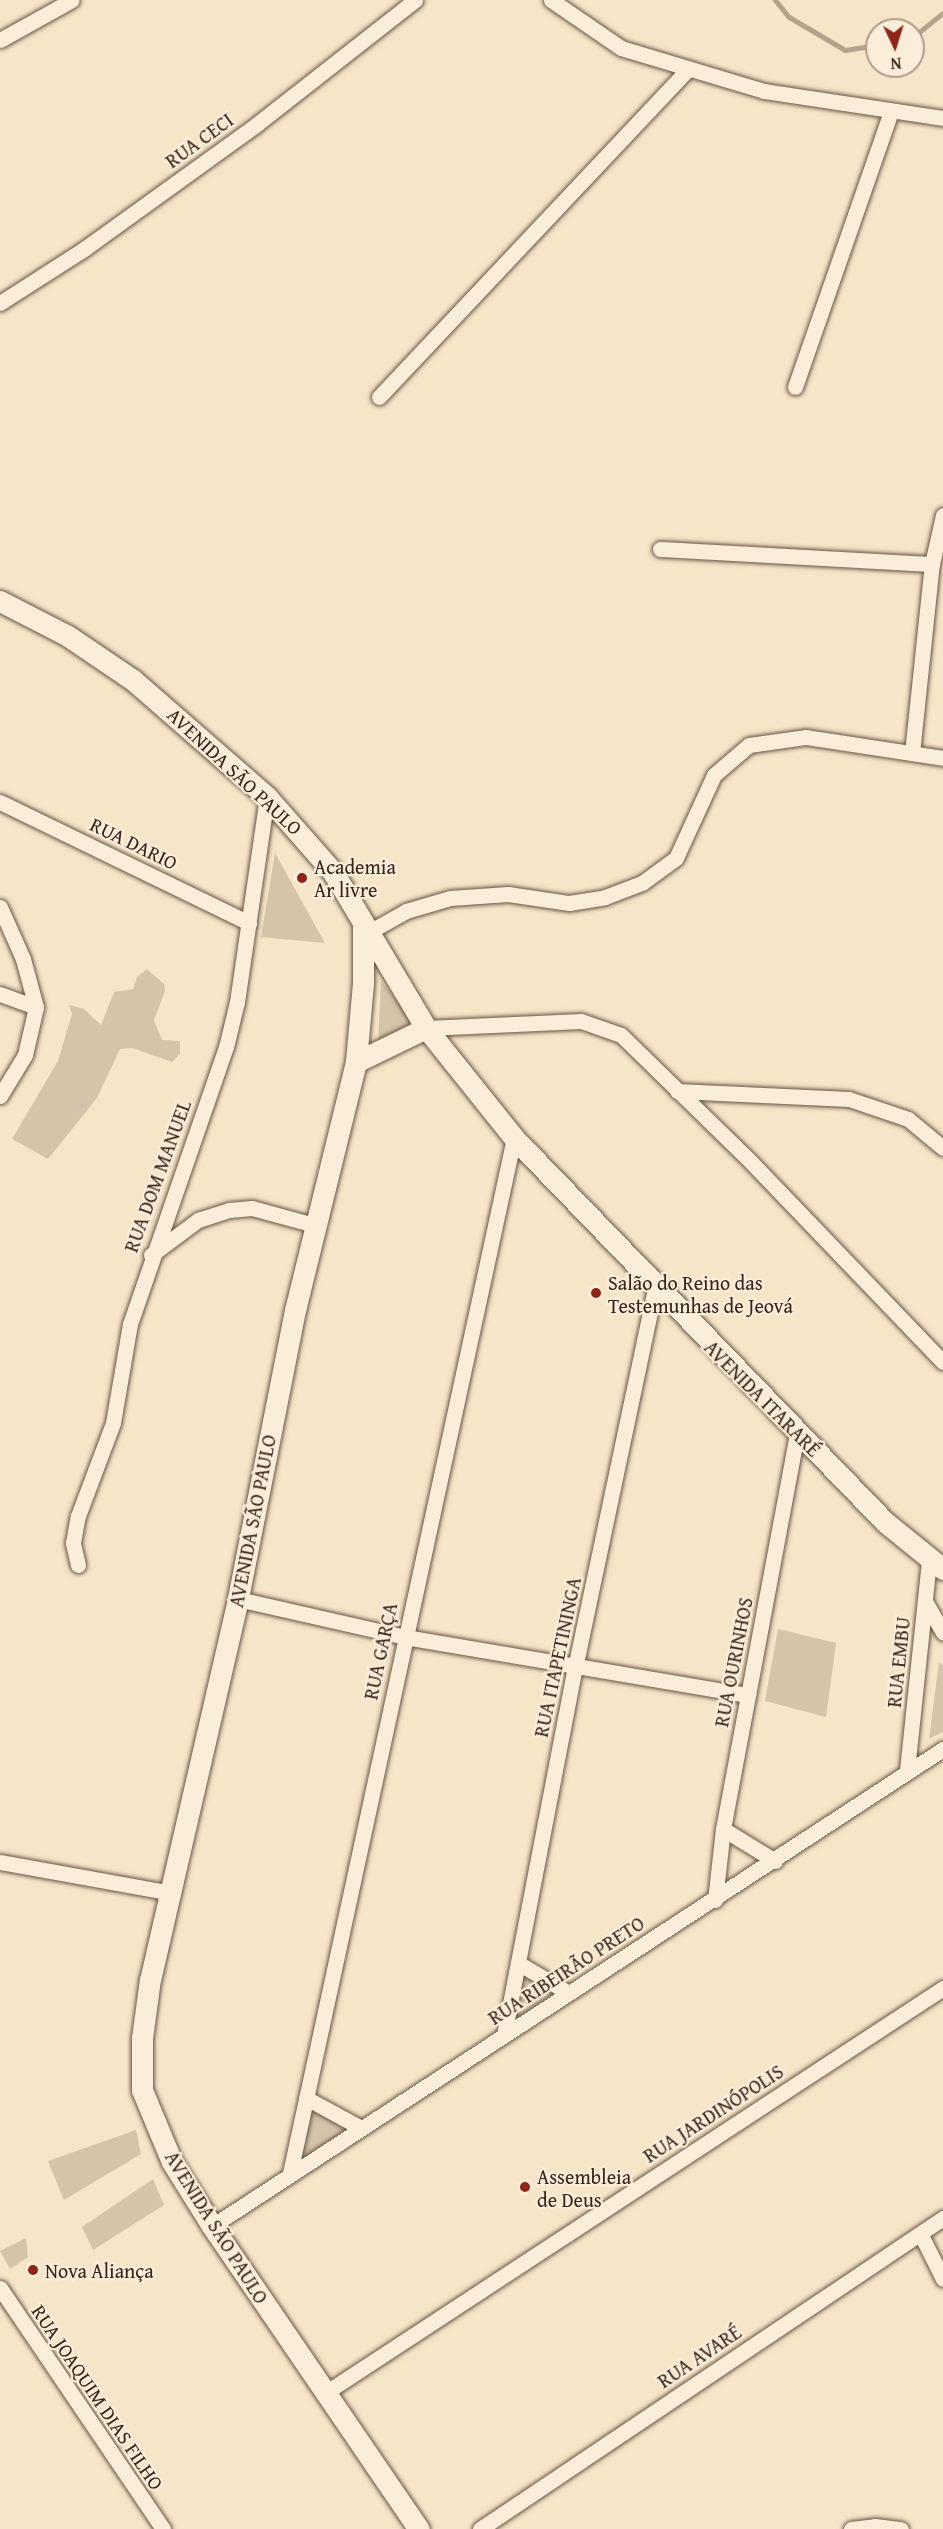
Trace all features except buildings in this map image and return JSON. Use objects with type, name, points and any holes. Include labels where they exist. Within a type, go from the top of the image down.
[{"type":"main road","name":"AVENIDA SÃO PAULO","points":[[0,601],[68,636],[133,680],[267,797],[333,872],[365,930],[356,1062],[314,1225],[265,1450],[238,1599],[172,1893],[150,1979],[142,2038],[142,2090],[172,2162],[212,2226],[419,2529]]},
{"type":"main road","name":"AVENIDA ITARARÉ","points":[[365,930],[426,1028],[514,1138],[656,1289],[885,1522],[936,1564]]},
{"type":"main road","points":[[356,1062],[426,1028]]},
{"type":"street","points":[[0,40],[72,0]]},
{"type":"street","name":"RUA CECI","points":[[0,303],[84,249],[257,124],[415,0]]},
{"type":"street","points":[[551,0],[621,48],[764,92],[943,118]]},
{"type":"street","points":[[379,397],[688,69]]},
{"type":"street","points":[[795,387],[891,111]]},
{"type":"street","points":[[912,753],[932,564],[943,515]]},
{"type":"street","points":[[660,549],[932,564]]},
{"type":"street","points":[[365,930],[406,911],[450,898],[508,894],[569,903],[605,897],[642,883],[676,858],[714,775],[748,745],[806,737],[943,758]]},
{"type":"street","name":"RUA DOM MANUEL","points":[[78,1565],[73,1542],[78,1516],[113,1423],[130,1324],[151,1255],[226,1047],[249,923],[267,797]]},
{"type":"street","name":"RUA DARIO","points":[[0,802],[249,923]]},
{"type":"street","points":[[0,907],[13,931],[36,1007],[27,1048],[0,1096]]},
{"type":"street","points":[[0,994],[36,1007]]},
{"type":"street","points":[[426,1028],[580,1020],[621,1035],[943,1362]]},
{"type":"street","points":[[677,1091],[849,1099],[908,1119],[943,1148]]},
{"type":"street","name":"RUA GARÇA","points":[[290,2173],[514,1138]]},
{"type":"street","points":[[151,1255],[198,1220],[229,1210],[252,1208],[314,1225]]},
{"type":"street","name":"RUA ITAPETININGA","points":[[504,2035],[575,1668],[656,1289]]},
{"type":"street","name":"RUA OURINHOS","points":[[715,1900],[723,1829],[798,1433]]},
{"type":"street","name":"RUA EMBU","points":[[907,1770],[926,1603],[936,1564]]},
{"type":"street","points":[[238,1599],[405,1637],[575,1668],[748,1695]]},
{"type":"street","points":[[926,1603],[943,1632]]},
{"type":"street","name":"RUA RIBEIRÃO PRETO","points":[[212,2226],[290,2173],[775,1861],[907,1770],[943,1749]]},
{"type":"street","points":[[723,1829],[775,1861]]},
{"type":"street","points":[[0,1862],[172,1893]]},
{"type":"street","points":[[518,1963],[569,1994]]},
{"type":"street","name":"RUA JARDINÓPOLIS","points":[[325,2393],[943,1988]]},
{"type":"street","points":[[306,2098],[361,2128]]},
{"type":"street","name":"RUA AVARÉ","points":[[480,2529],[921,2235],[943,2218]]},
{"type":"street","points":[[921,2235],[943,2278]]},
{"type":"street","name":"RUA JOAQUIM DIAS FILHO","points":[[0,2288],[163,2529]]},
{"type":"street","points":[[851,2529],[875,2527],[901,2529]]},
{"type":"shaded area","points":[[275,853],[325,943],[261,937]]},
{"type":"shaded area","points":[[147,969],[164,984],[165,991],[154,1020],[162,1040],[180,1041],[180,1054],[172,1062],[132,1048],[120,1049],[97,1098],[48,1159],[12,1139],[58,1061],[72,1014],[69,1005],[84,1009],[101,1025],[114,992],[133,989],[137,977]]},
{"type":"shaded area","points":[[381,981],[414,1021],[378,1044]]},
{"type":"shaded area","points":[[778,1629],[836,1643],[826,1717],[765,1701]]},
{"type":"shaded area","points":[[939,1662],[943,1666],[943,1732],[929,1739]]},
{"type":"shaded area","points":[[519,1967],[563,1994],[510,2026]]},
{"type":"shaded area","points":[[308,2102],[355,2129],[298,2161]]},
{"type":"shaded area","points":[[136,2130],[141,2154],[64,2200],[48,2161]]},
{"type":"shaded area","points":[[153,2179],[164,2205],[93,2250],[82,2227]]},
{"type":"shaded area","points":[[26,2238],[28,2257],[10,2269],[0,2251]]},
{"type":"waterway","points":[[775,0],[789,17],[845,50],[865,47]]},
{"type":"waterway","points":[[925,27],[943,13]]},
{"type":"place","name":"Academia Ar livre","points":[[302,878]]},
{"type":"place","name":"Salão do Reino das Testemunhas de Jeová","points":[[596,1293]]},
{"type":"place","name":"Assembleia de Deus","points":[[525,2187]]},
{"type":"place","name":"Nova Aliança","points":[[33,2270]]}]
